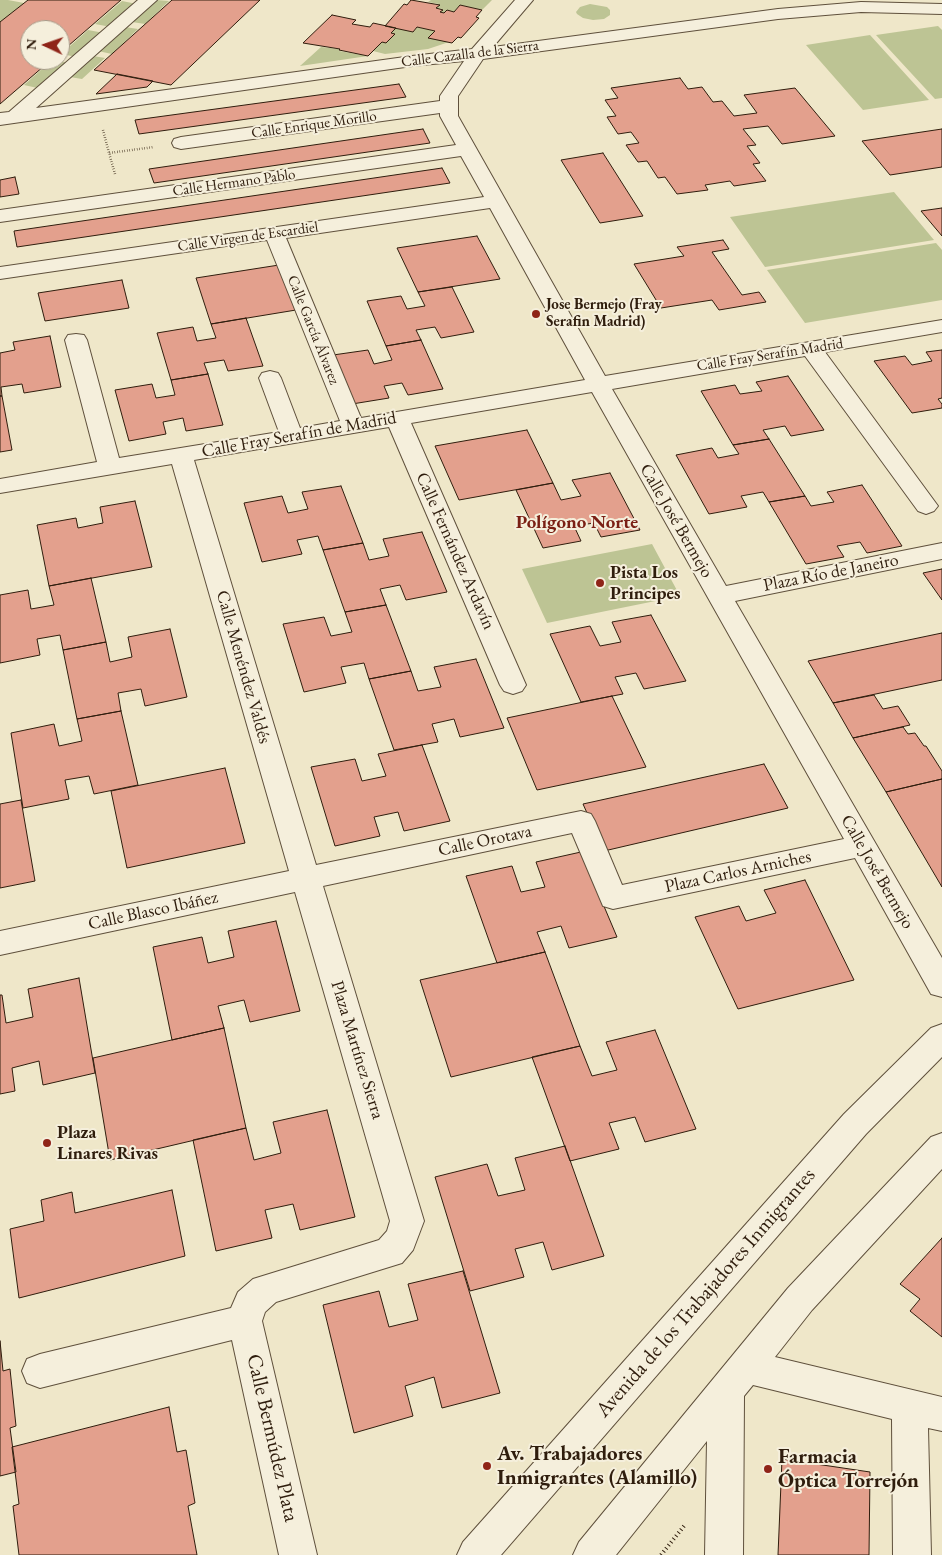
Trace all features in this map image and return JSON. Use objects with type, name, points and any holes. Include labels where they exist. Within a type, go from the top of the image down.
[{"type":"street","points":[[8,118],[148,0]]},
{"type":"street","points":[[447,106],[449,96],[477,54],[524,0]]},
{"type":"street","name":"Calle Cazalla de la Sierra","points":[[8,118],[412,61],[778,14],[861,7],[942,8]]},
{"type":"street","name":"Calle Enrique Morillo","points":[[181,143],[447,106]]},
{"type":"street","name":"Calle José Bermejo","points":[[447,106],[449,116],[598,384],[942,985]]},
{"type":"street","name":"Calle Hermano Pablo","points":[[0,216],[468,149]]},
{"type":"street","name":"Calle Virgen de Escardiel","points":[[0,273],[496,202]]},
{"type":"street","name":"Calle García Álvarez","points":[[274,234],[353,425]]},
{"type":"street","name":"Calle Fray Serafín Madrid","points":[[598,384],[942,326]]},
{"type":"street","points":[[76,340],[110,467]]},
{"type":"street","points":[[811,349],[926,506]]},
{"type":"street","points":[[270,378],[292,436]]},
{"type":"street","name":"Calle Fray Serafín de Madrid","points":[[0,486],[598,384]]},
{"type":"street","name":"Calle Fernández Ardavín","points":[[397,418],[513,684]]},
{"type":"street","name":"Calle Menéndez Valdés","points":[[181,455],[306,879]]},
{"type":"street","name":"Plaza Río de Janeiro","points":[[719,596],[942,551]]},
{"type":"street","name":"Calle Orotava","points":[[306,879],[581,821],[613,898]]},
{"type":"street","name":"Plaza Carlos Arniches","points":[[613,898],[862,846]]},
{"type":"street","name":"Calle Blasco Ibáñez","points":[[0,943],[306,879]]},
{"type":"street","name":"Plaza Martínez Sierra","points":[[245,1321],[250,1303],[265,1290],[390,1252],[401,1239],[407,1221],[306,879]]},
{"type":"street","name":"Avenida de los Trabajadores Inmigrantes","points":[[476,1555],[855,1124],[942,1037]]},
{"type":"street","points":[[592,1555],[800,1299],[942,1148]]},
{"type":"street","points":[[40,1371],[245,1321]]},
{"type":"street","name":"Calle Bermúdez Plata","points":[[245,1321],[298,1555]]},
{"type":"street","points":[[736,1378],[926,1411],[912,1555]]},
{"type":"street","points":[[724,1555],[736,1378]]},
{"type":"path","points":[[102,127],[122,199]]},
{"type":"path","points":[[110,153],[181,143]]},
{"type":"green space","points":[[0,0],[8,0],[24,3],[0,23]]},
{"type":"green space","points":[[156,0],[169,1],[145,24],[132,22]]},
{"type":"green space","points":[[431,0],[492,0],[482,10],[460,5],[454,12],[447,10],[444,13],[440,12],[442,9],[436,8],[439,4],[428,2]]},
{"type":"green space","points":[[122,1],[137,4],[111,27],[95,24]]},
{"type":"green space","points":[[590,4],[607,7],[610,10],[610,15],[604,19],[593,20],[583,18],[577,14],[576,12],[580,7]]},
{"type":"green space","points":[[938,26],[942,30],[942,98],[935,99],[876,35]]},
{"type":"green space","points":[[125,27],[138,29],[112,54],[98,51]]},
{"type":"green space","points":[[417,27],[435,31],[449,42],[428,49],[385,54],[373,51],[396,28],[413,32]]},
{"type":"green space","points":[[88,30],[104,33],[77,57],[70,56],[70,46]]},
{"type":"green space","points":[[870,35],[929,100],[863,110],[806,45]]},
{"type":"green space","points":[[321,47],[340,49],[339,51],[368,56],[300,66]]},
{"type":"green space","points":[[93,56],[105,58],[82,79],[70,77]]},
{"type":"green space","points":[[41,70],[63,70],[42,89],[24,85]]},
{"type":"green space","points":[[894,192],[934,240],[765,267],[730,217]]},
{"type":"green space","points":[[936,243],[942,250],[942,300],[805,323],[767,270]]},
{"type":"green space","name":"Pista Los Principes","points":[[652,544],[680,596],[547,623],[522,569]]},
{"type":"building","points":[[28,0],[121,0],[70,44],[70,20],[20,20],[20,70],[39,70],[0,104],[0,22]]},
{"type":"building","points":[[172,0],[260,0],[171,85],[94,70]]},
{"type":"building","points":[[411,0],[440,5],[436,8],[443,10],[440,12],[444,13],[447,10],[454,12],[460,5],[482,10],[476,17],[479,18],[461,38],[458,37],[452,43],[428,38],[435,31],[417,27],[413,32],[385,26],[404,4],[407,5]]},
{"type":"building","points":[[332,15],[356,20],[352,24],[370,27],[373,23],[396,28],[391,33],[395,34],[386,43],[382,42],[368,56],[303,43]]},
{"type":"building","points":[[117,74],[153,81],[147,87],[96,94]]},
{"type":"building","points":[[680,78],[688,89],[702,87],[713,102],[722,101],[734,116],[757,113],[744,95],[795,88],[835,136],[782,144],[768,126],[743,129],[756,145],[747,146],[760,163],[753,164],[766,181],[734,186],[730,181],[705,185],[708,190],[677,194],[665,177],[658,178],[647,161],[638,162],[626,145],[639,143],[631,132],[618,134],[607,117],[616,116],[605,100],[618,98],[611,88]]},
{"type":"building","points":[[399,84],[406,97],[139,134],[135,120]]},
{"type":"building","points":[[423,129],[430,143],[154,183],[149,169]]},
{"type":"building","points":[[942,129],[942,167],[890,175],[862,141]]},
{"type":"building","points":[[603,153],[643,216],[600,223],[561,160]]},
{"type":"building","points":[[442,168],[450,183],[17,247],[14,231]]},
{"type":"building","points":[[15,177],[19,194],[0,197],[0,180]]},
{"type":"building","points":[[942,208],[942,236],[921,211]]},
{"type":"building","points":[[477,236],[500,279],[418,292],[397,248]]},
{"type":"building","points":[[723,240],[729,249],[712,252],[742,295],[759,292],[766,302],[719,310],[712,300],[661,308],[634,264],[684,256],[677,247]]},
{"type":"building","points":[[279,265],[296,310],[211,324],[196,278]]},
{"type":"building","points":[[122,280],[129,308],[45,321],[38,293]]},
{"type":"building","points":[[452,287],[474,332],[441,338],[435,327],[416,330],[421,340],[386,346],[367,301],[401,296],[407,309],[425,306],[418,292]]},
{"type":"building","points":[[246,318],[263,366],[228,371],[224,360],[204,363],[208,374],[171,380],[157,333],[193,327],[197,341],[216,338],[211,324]]},
{"type":"building","points":[[50,336],[61,387],[24,393],[22,384],[1,387],[2,396],[0,396],[0,353],[15,350],[13,342]]},
{"type":"building","points":[[421,340],[443,389],[408,395],[402,383],[384,386],[389,398],[352,404],[333,355],[368,350],[374,364],[392,360],[386,346]]},
{"type":"building","points":[[942,350],[942,398],[938,399],[942,404],[942,408],[912,413],[874,361],[905,356],[912,365],[932,361],[926,352]]},
{"type":"building","points":[[208,374],[223,425],[186,431],[183,418],[163,422],[166,434],[129,441],[115,390],[152,384],[156,398],[175,395],[171,380]]},
{"type":"building","points":[[788,376],[824,430],[791,436],[785,426],[763,430],[769,439],[733,445],[701,391],[735,385],[740,394],[762,391],[756,382]]},
{"type":"building","points":[[0,396],[2,396],[12,450],[0,452]]},
{"type":"building","points":[[527,430],[553,483],[459,500],[435,446]]},
{"type":"building","points":[[769,439],[805,496],[769,502],[763,492],[741,496],[747,507],[709,514],[676,455],[712,448],[718,458],[739,454],[733,445]]},
{"type":"building","points":[[610,473],[640,530],[601,537],[594,523],[574,526],[581,541],[543,548],[516,490],[553,483],[561,500],[581,496],[572,480]]},
{"type":"building","points":[[862,485],[902,546],[867,553],[860,542],[837,546],[844,557],[806,564],[769,502],[805,496],[811,506],[834,502],[827,492]]},
{"type":"building","points":[[341,486],[363,543],[323,550],[318,536],[297,540],[302,554],[262,562],[244,503],[282,496],[288,513],[308,509],[302,492]]},
{"type":"building","points":[[135,501],[152,567],[49,586],[37,525],[76,518],[78,528],[103,523],[100,507]]},
{"type":"building","points":[[422,532],[447,592],[406,600],[400,585],[380,589],[386,605],[345,612],[323,550],[363,543],[369,560],[389,556],[383,539]]},
{"type":"building","points":[[942,569],[942,600],[923,573]]},
{"type":"building","points":[[91,578],[106,642],[63,650],[60,635],[37,639],[40,655],[0,663],[0,595],[28,590],[31,609],[54,605],[49,586]]},
{"type":"building","points":[[386,605],[411,671],[369,679],[364,663],[341,667],[346,683],[304,692],[283,624],[324,617],[331,636],[352,632],[345,612]]},
{"type":"building","points":[[651,615],[686,681],[644,689],[636,673],[615,677],[623,694],[581,702],[550,634],[590,626],[600,646],[621,642],[612,622]]},
{"type":"building","points":[[170,629],[187,697],[145,706],[141,689],[118,693],[121,711],[77,719],[63,650],[106,642],[110,662],[132,657],[128,637]]},
{"type":"building","points":[[942,633],[942,680],[833,703],[808,661]]},
{"type":"building","points":[[476,659],[504,728],[460,737],[454,719],[432,724],[438,742],[394,750],[369,679],[411,671],[418,691],[441,687],[434,667]]},
{"type":"building","points":[[874,695],[883,709],[898,706],[910,725],[853,738],[833,703]]},
{"type":"building","points":[[612,696],[646,767],[537,790],[507,718]]},
{"type":"building","points":[[121,711],[138,785],[94,794],[89,776],[65,780],[69,799],[23,808],[11,733],[54,724],[59,746],[82,741],[77,719]]},
{"type":"building","points":[[903,727],[908,734],[915,733],[924,746],[926,746],[942,771],[942,779],[886,792],[853,738]]},
{"type":"building","points":[[422,745],[450,821],[404,831],[398,812],[374,817],[380,836],[335,846],[311,767],[355,759],[362,781],[386,776],[378,754]]},
{"type":"building","points":[[764,764],[788,808],[604,851],[583,804]]},
{"type":"building","points":[[225,768],[245,843],[127,868],[111,791]]},
{"type":"building","points":[[942,779],[942,887],[886,792]]},
{"type":"building","points":[[21,800],[35,881],[0,888],[0,804]]},
{"type":"building","points":[[581,852],[617,937],[569,948],[561,926],[537,932],[545,952],[497,963],[466,876],[512,866],[521,892],[545,887],[536,862]]},
{"type":"building","points":[[805,880],[854,980],[738,1009],[695,917],[739,906],[746,921],[776,913],[764,890]]},
{"type":"building","points":[[276,921],[300,1011],[250,1022],[244,1000],[218,1006],[224,1028],[172,1040],[153,947],[202,937],[208,963],[234,957],[228,931]]},
{"type":"building","points":[[545,952],[580,1046],[451,1077],[420,980]]},
{"type":"building","points":[[79,978],[95,1073],[43,1085],[39,1061],[12,1068],[15,1091],[0,1094],[0,995],[2,995],[6,1023],[33,1017],[28,989]]},
{"type":"building","points":[[224,1028],[246,1128],[110,1160],[93,1058]]},
{"type":"building","points":[[655,1030],[696,1129],[645,1142],[635,1117],[609,1123],[619,1149],[570,1161],[532,1057],[580,1046],[592,1076],[617,1070],[606,1042]]},
{"type":"building","points":[[327,1110],[355,1217],[300,1230],[293,1204],[265,1210],[272,1238],[216,1251],[193,1140],[246,1128],[254,1160],[281,1153],[273,1122]]},
{"type":"building","points":[[565,1146],[604,1256],[552,1270],[543,1242],[515,1249],[524,1277],[470,1291],[435,1177],[487,1164],[498,1196],[525,1190],[515,1158]]},
{"type":"building","points":[[172,1190],[185,1256],[19,1298],[10,1229],[44,1221],[41,1200],[72,1192],[75,1213]]},
{"type":"building","points":[[942,1238],[942,1337],[910,1311],[920,1299],[900,1284]]},
{"type":"building","points":[[463,1271],[500,1393],[442,1408],[434,1377],[405,1386],[413,1416],[354,1433],[323,1305],[379,1291],[389,1327],[418,1320],[408,1284]]},
{"type":"building","points":[[0,1341],[3,1371],[10,1369],[16,1426],[10,1428],[16,1472],[0,1476]]},
{"type":"building","points":[[169,1407],[177,1452],[186,1450],[195,1503],[188,1506],[197,1555],[19,1555],[13,1506],[19,1504],[12,1447]]},
{"type":"building","points":[[782,1459],[870,1472],[869,1555],[778,1555]]},
{"type":"place","name":"Jose Bermejo (Fray Serafin Madrid)","points":[[536,314]]},
{"type":"place","name":"Pista Los Principes","points":[[600,583]]},
{"type":"place","name":"Plaza Linares Rivas","points":[[47,1143]]},
{"type":"place","name":"Av. Trabajadores Inmigrantes (Alamillo)","points":[[487,1466]]},
{"type":"place","name":"Farmacia Óptica Torrejón","points":[[768,1469]]},
{"type":"district","name":"Polígono Norte","points":[[577,523]]}]
